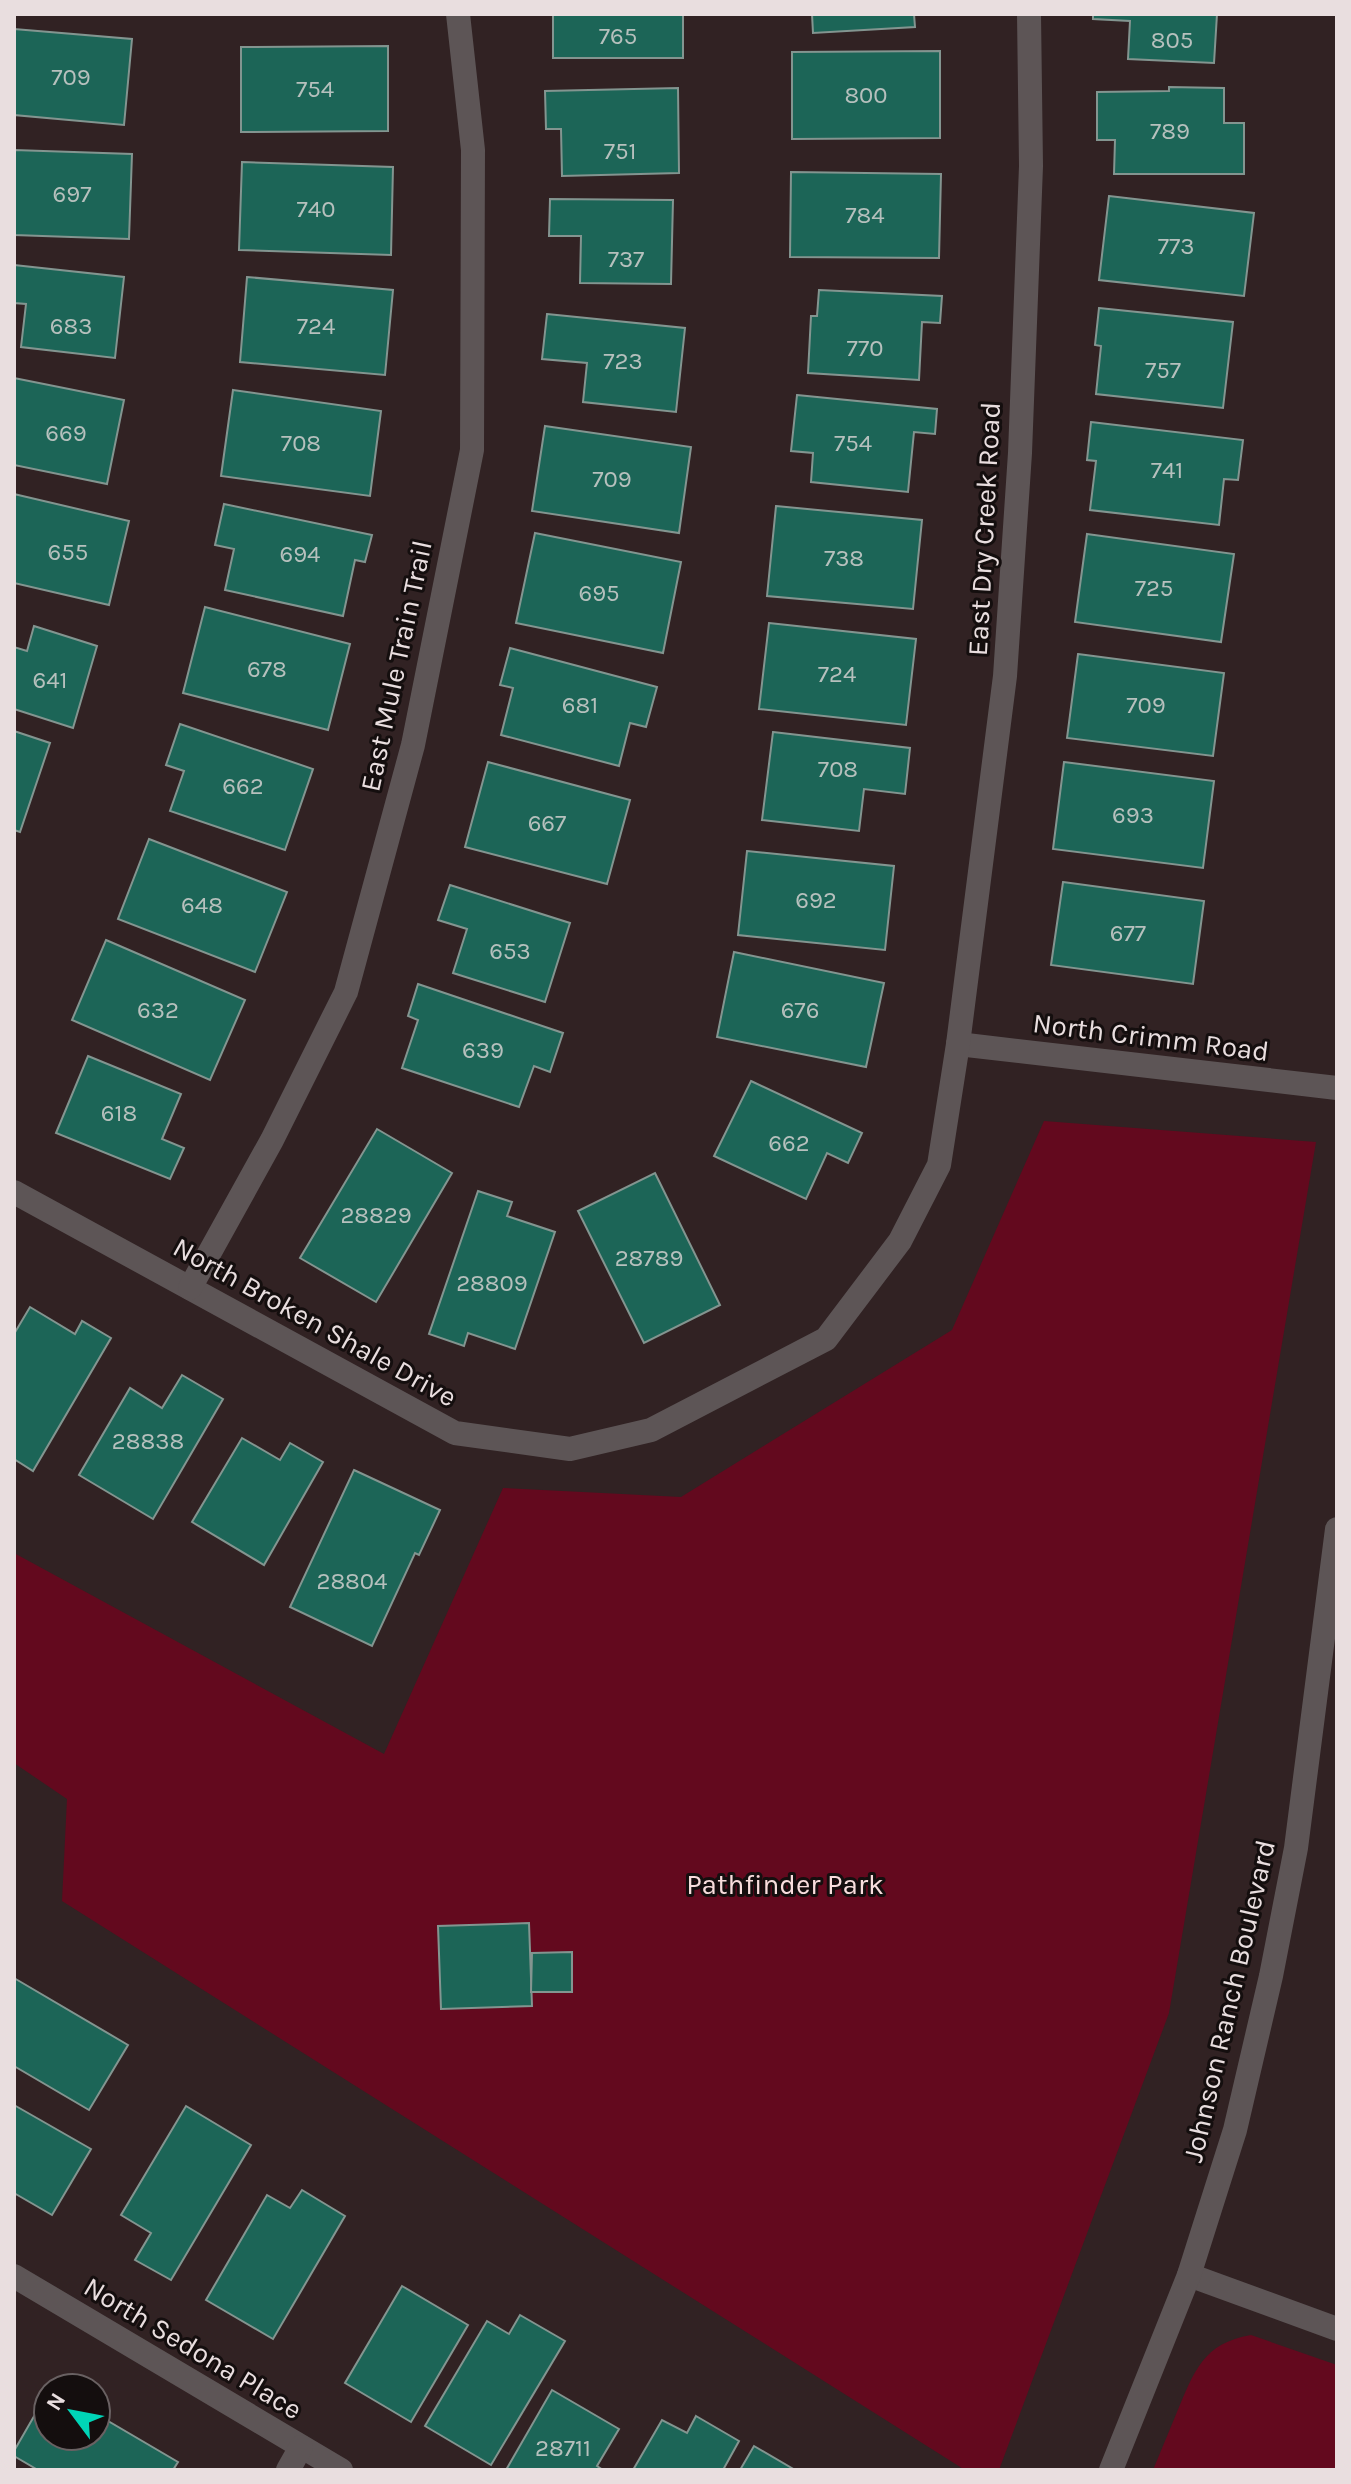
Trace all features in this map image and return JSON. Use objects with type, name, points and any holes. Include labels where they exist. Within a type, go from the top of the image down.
[{"type":"street","name":"East Mule Train Trail","points":[[190,1288],[272,1140],[346,992],[413,745],[472,450],[473,150],[458,14]]},
{"type":"street","name":"East Dry Creek Road","points":[[958,1044],[1005,676],[1020,453],[1031,166],[1029,14]]},
{"type":"street","name":"North Broken Shale Drive","points":[[14,1192],[455,1433],[570,1449],[651,1430],[826,1339],[900,1241],[939,1165],[958,1044]]},
{"type":"street","name":"North Crimm Road","points":[[958,1044],[1337,1088]]},
{"type":"street","name":"Johnson Ranch Boulevard","points":[[1111,2470],[1189,2275],[1235,2130],[1277,1948],[1296,1848],[1337,1529]]},
{"type":"street","points":[[1189,2275],[1337,2329]]},
{"type":"street","name":"North Sedona Place","points":[[14,2276],[341,2470]]},
{"type":"street","points":[[288,2470],[301,2447]]},
{"type":"green space","name":"Pathfinder Park","points":[[1044,1121],[1316,1142],[1169,2013],[999,2470],[965,2470],[62,1901],[67,1799],[14,1763],[14,1553],[384,1754],[503,1488],[681,1497],[952,1330]]},
{"type":"green space","points":[[1251,2335],[1337,2365],[1337,2470],[1153,2470],[1189,2384],[1202,2362],[1222,2345]]},
{"type":"building","points":[[553,14],[683,14],[683,58],[553,58]]},
{"type":"building","points":[[812,14],[914,14],[915,27],[813,33]]},
{"type":"building","points":[[1093,14],[1217,14],[1214,63],[1128,59],[1130,21],[1093,19]]},
{"type":"building","points":[[14,29],[132,39],[124,125],[14,115]]},
{"type":"building","points":[[388,46],[388,131],[241,132],[241,47]]},
{"type":"building","points":[[940,51],[940,138],[792,139],[792,52]]},
{"type":"building","points":[[1169,87],[1224,88],[1224,123],[1244,123],[1244,174],[1114,174],[1115,140],[1097,140],[1097,92],[1169,91]]},
{"type":"building","points":[[678,88],[679,173],[562,176],[561,129],[546,129],[545,91]]},
{"type":"building","points":[[14,150],[132,154],[129,239],[14,235]]},
{"type":"building","points":[[242,162],[393,167],[391,255],[239,250]]},
{"type":"building","points":[[791,172],[941,174],[939,258],[790,257]]},
{"type":"building","points":[[1109,196],[1254,213],[1244,296],[1099,280]]},
{"type":"building","points":[[550,199],[673,200],[671,284],[580,283],[581,236],[549,236]]},
{"type":"building","points":[[14,265],[124,277],[115,358],[21,347],[26,304],[14,303]]},
{"type":"building","points":[[247,277],[393,290],[385,375],[240,362]]},
{"type":"building","points":[[819,290],[942,296],[940,323],[922,322],[919,380],[808,373],[811,316],[817,316]]},
{"type":"building","points":[[1099,308],[1233,322],[1223,408],[1096,394],[1101,346],[1095,345]]},
{"type":"building","points":[[547,314],[685,328],[676,412],[583,402],[587,363],[542,359]]},
{"type":"building","points":[[14,378],[124,400],[107,484],[14,465]]},
{"type":"building","points":[[233,390],[381,411],[370,496],[221,476]]},
{"type":"building","points":[[797,395],[937,409],[935,434],[914,432],[908,492],[811,482],[813,453],[791,451]]},
{"type":"building","points":[[1091,422],[1243,440],[1238,480],[1224,479],[1219,525],[1090,510],[1096,461],[1087,460]]},
{"type":"building","points":[[545,426],[691,447],[679,533],[532,511]]},
{"type":"building","points":[[14,494],[129,521],[109,605],[14,583]]},
{"type":"building","points":[[224,504],[372,535],[365,562],[355,560],[343,616],[225,590],[234,549],[215,545]]},
{"type":"building","points":[[776,506],[922,520],[913,609],[767,596]]},
{"type":"building","points":[[535,533],[681,562],[663,653],[516,623]]},
{"type":"building","points":[[1087,534],[1234,554],[1221,642],[1075,622]]},
{"type":"building","points":[[205,607],[350,644],[328,730],[183,693]]},
{"type":"building","points":[[769,623],[916,639],[906,725],[759,709]]},
{"type":"building","points":[[34,626],[97,646],[73,728],[14,709],[14,647],[27,651]]},
{"type":"building","points":[[510,648],[657,687],[646,727],[630,723],[619,766],[501,735],[513,688],[500,685]]},
{"type":"building","points":[[1078,654],[1224,673],[1213,756],[1067,738]]},
{"type":"building","points":[[180,724],[313,769],[285,850],[170,811],[184,771],[166,765]]},
{"type":"building","points":[[14,731],[50,743],[20,832],[14,830]]},
{"type":"building","points":[[773,732],[910,748],[905,794],[864,789],[859,831],[762,820]]},
{"type":"building","points":[[488,762],[630,800],[607,884],[465,847]]},
{"type":"building","points":[[1064,762],[1214,781],[1203,868],[1053,849]]},
{"type":"building","points":[[149,839],[287,892],[255,972],[118,919]]},
{"type":"building","points":[[747,851],[894,866],[885,950],[738,935]]},
{"type":"building","points":[[1063,882],[1204,901],[1193,984],[1051,965]]},
{"type":"building","points":[[450,885],[570,923],[545,1002],[453,973],[467,929],[438,920]]},
{"type":"building","points":[[106,940],[245,1000],[210,1080],[72,1020]]},
{"type":"building","points":[[734,952],[884,983],[866,1067],[717,1037]]},
{"type":"building","points":[[418,984],[563,1033],[550,1072],[534,1066],[519,1107],[402,1068],[418,1020],[408,1016]]},
{"type":"building","points":[[88,1056],[181,1094],[162,1139],[184,1148],[170,1179],[56,1133]]},
{"type":"building","points":[[751,1081],[862,1133],[848,1163],[827,1153],[806,1199],[714,1156]]},
{"type":"building","points":[[377,1129],[452,1173],[376,1302],[300,1258]]},
{"type":"building","points":[[655,1173],[720,1305],[644,1343],[578,1211]]},
{"type":"building","points":[[478,1191],[512,1202],[507,1216],[555,1232],[515,1349],[468,1333],[464,1346],[429,1334]]},
{"type":"building","points":[[30,1307],[75,1334],[82,1321],[111,1338],[33,1471],[14,1459],[14,1334]]},
{"type":"building","points":[[182,1375],[223,1399],[153,1519],[79,1475],[130,1388],[162,1408]]},
{"type":"building","points":[[242,1438],[280,1460],[290,1443],[323,1462],[264,1565],[192,1522]]},
{"type":"building","points":[[354,1470],[440,1510],[419,1555],[415,1553],[372,1646],[290,1607]]},
{"type":"building","points":[[529,1923],[532,2006],[441,2009],[438,1926]]},
{"type":"building","points":[[572,1952],[572,1992],[531,1992],[532,1953]]},
{"type":"building","points":[[14,1978],[128,2045],[89,2110],[14,2066]]},
{"type":"building","points":[[14,2105],[91,2149],[52,2215],[14,2193]]},
{"type":"building","points":[[186,2106],[251,2145],[171,2280],[135,2260],[151,2233],[121,2215]]},
{"type":"building","points":[[302,2190],[345,2216],[273,2339],[206,2300],[267,2195],[290,2208]]},
{"type":"building","points":[[402,2286],[468,2325],[411,2422],[345,2383]]},
{"type":"building","points":[[520,2315],[565,2341],[491,2465],[425,2426],[487,2321],[509,2334]]},
{"type":"building","points":[[552,2390],[619,2429],[597,2466],[603,2470],[506,2470]]},
{"type":"building","points":[[696,2416],[739,2441],[723,2470],[633,2470],[662,2420],[687,2433]]},
{"type":"building","points":[[32,2420],[32,2452],[112,2452],[112,2423],[178,2462],[173,2470],[38,2470],[14,2456]]},
{"type":"building","points":[[754,2446],[795,2470],[740,2470]]}]
